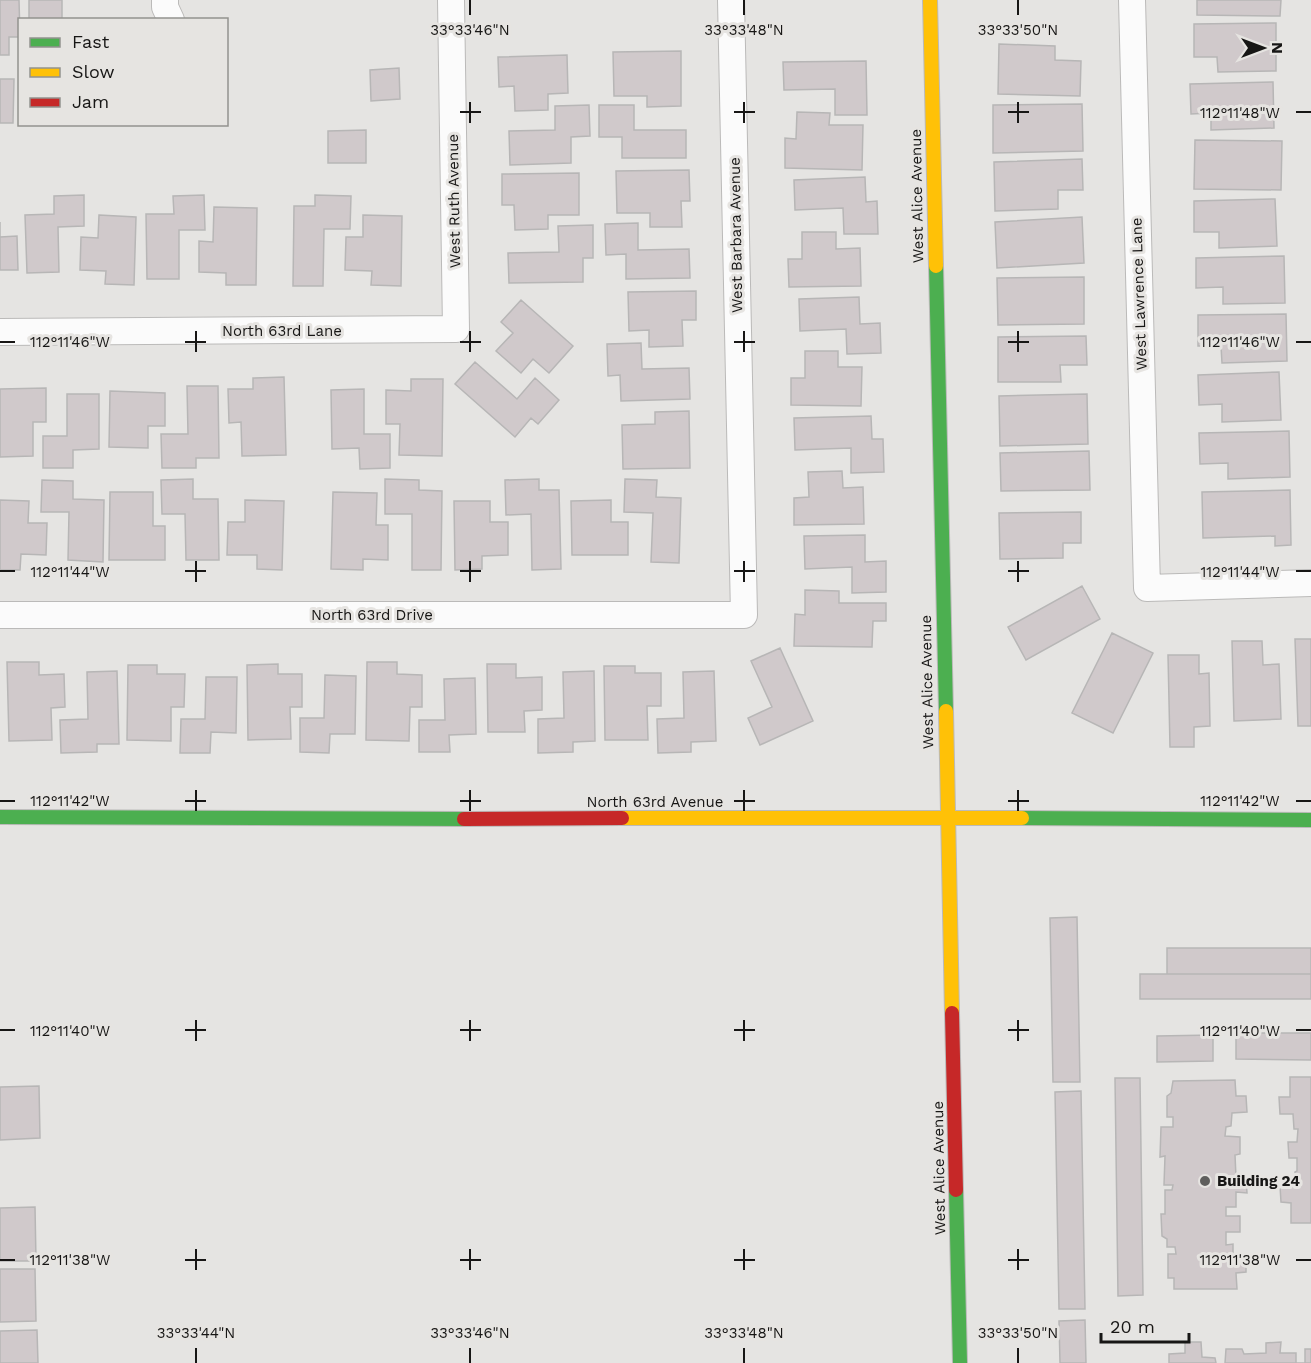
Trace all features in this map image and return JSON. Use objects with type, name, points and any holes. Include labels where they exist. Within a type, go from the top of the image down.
[{"type":"street","points":[[165,0],[165,7],[170,18]]},
{"type":"street","name":"West Ruth Avenue","points":[[451,0],[456,329]]},
{"type":"street","name":"West Barbara Avenue","points":[[731,0],[744,615]]},
{"type":"street","name":"West Alice Avenue","points":[[930,0],[960,1363]]},
{"type":"street","name":"West Lawrence Lane","points":[[1132,0],[1147,588],[1311,584]]},
{"type":"street","name":"North 63rd Lane","points":[[0,332],[456,329]]},
{"type":"street","name":"North 63rd Drive","points":[[0,615],[744,615]]},
{"type":"street","name":"North 63rd Avenue","points":[[0,817],[351,820],[947,817],[1311,820]]},
{"type":"building","points":[[0,0],[19,0],[18,37],[9,37],[9,55],[0,55]]},
{"type":"building","points":[[29,0],[62,0],[62,18],[29,18]]},
{"type":"building","points":[[1197,0],[1281,0],[1280,16],[1197,15]]},
{"type":"building","points":[[1276,23],[1276,71],[1218,72],[1217,57],[1194,57],[1194,24]]},
{"type":"building","points":[[999,44],[1055,46],[1055,60],[1081,61],[1080,96],[998,94]]},
{"type":"building","points":[[681,51],[681,106],[647,107],[647,96],[614,96],[613,52]]},
{"type":"building","points":[[567,55],[568,93],[548,94],[548,110],[515,111],[514,86],[499,87],[498,57]]},
{"type":"building","points":[[866,61],[867,115],[835,115],[835,89],[784,90],[783,62]]},
{"type":"building","points":[[399,68],[400,99],[371,101],[370,70]]},
{"type":"building","points":[[0,79],[14,79],[13,123],[0,123]]},
{"type":"building","points":[[1273,82],[1274,128],[1211,130],[1211,113],[1191,114],[1190,84]]},
{"type":"building","points":[[1082,104],[1083,151],[993,153],[993,105]]},
{"type":"building","points":[[589,105],[590,136],[571,137],[571,163],[510,165],[509,131],[555,130],[555,106]]},
{"type":"building","points":[[599,105],[634,105],[634,130],[686,130],[686,158],[622,158],[622,137],[599,137]]},
{"type":"building","points":[[797,112],[830,113],[829,125],[863,125],[862,170],[785,168],[785,138],[796,139]]},
{"type":"building","points":[[366,130],[366,163],[328,163],[328,131]]},
{"type":"building","points":[[1195,140],[1282,141],[1281,190],[1194,189]]},
{"type":"building","points":[[1082,159],[1083,190],[1058,190],[1058,209],[995,211],[994,162]]},
{"type":"building","points":[[689,170],[690,201],[681,201],[682,227],[650,227],[650,213],[617,213],[616,171]]},
{"type":"building","points":[[579,173],[579,215],[548,215],[548,229],[515,230],[514,205],[502,205],[502,174]]},
{"type":"building","points":[[865,177],[866,202],[877,201],[878,234],[844,234],[843,208],[795,210],[794,180]]},
{"type":"building","points":[[84,195],[84,226],[58,227],[59,272],[27,273],[25,215],[54,214],[54,196]]},
{"type":"building","points":[[204,195],[205,230],[179,230],[179,279],[147,279],[146,214],[174,214],[173,196]]},
{"type":"building","points":[[315,195],[351,196],[350,229],[324,229],[323,286],[293,286],[294,206],[315,206]]},
{"type":"building","points":[[1275,199],[1277,246],[1219,248],[1219,232],[1194,232],[1194,201]]},
{"type":"building","points":[[214,207],[257,208],[256,285],[226,285],[226,273],[199,272],[199,241],[213,242]]},
{"type":"building","points":[[99,215],[136,217],[134,285],[105,284],[106,271],[80,270],[81,237],[98,238]]},
{"type":"building","points":[[363,215],[402,216],[401,286],[371,285],[372,271],[345,270],[346,237],[363,237]]},
{"type":"building","points":[[1082,217],[1084,263],[997,268],[995,222]]},
{"type":"building","points":[[638,223],[638,250],[689,249],[690,278],[626,279],[626,254],[606,255],[605,224]]},
{"type":"building","points":[[593,225],[593,258],[583,258],[583,282],[509,283],[508,253],[559,252],[558,226]]},
{"type":"building","points":[[802,232],[836,232],[836,249],[860,248],[861,286],[789,287],[788,259],[802,259]]},
{"type":"building","points":[[17,236],[18,270],[0,270],[0,237]]},
{"type":"building","points":[[1284,256],[1285,303],[1223,304],[1223,287],[1196,288],[1196,258]]},
{"type":"building","points":[[1084,277],[1084,324],[998,325],[997,278]]},
{"type":"building","points":[[696,291],[696,320],[682,320],[683,346],[649,347],[649,330],[629,331],[628,292]]},
{"type":"building","points":[[859,297],[860,324],[880,323],[881,353],[847,354],[846,329],[800,331],[799,299]]},
{"type":"building","points":[[521,300],[573,346],[549,373],[533,359],[521,373],[496,351],[513,333],[501,322]]},
{"type":"building","points":[[1286,314],[1287,361],[1222,363],[1221,346],[1198,346],[1198,315]]},
{"type":"building","points":[[1086,336],[1087,365],[1060,365],[1061,382],[998,382],[998,337]]},
{"type":"building","points":[[641,343],[642,369],[689,368],[690,399],[621,401],[620,375],[608,376],[607,344]]},
{"type":"building","points":[[805,351],[838,351],[838,367],[862,367],[861,406],[791,405],[791,378],[805,378]]},
{"type":"building","points":[[475,362],[517,399],[535,378],[559,400],[538,424],[531,418],[515,437],[455,384]]},
{"type":"building","points":[[1279,372],[1281,420],[1222,422],[1222,404],[1199,405],[1198,375]]},
{"type":"building","points":[[284,377],[286,455],[242,456],[241,422],[229,423],[228,389],[253,389],[253,378]]},
{"type":"building","points":[[411,379],[443,379],[442,456],[399,455],[400,424],[386,424],[386,390],[411,391]]},
{"type":"building","points":[[187,386],[218,386],[219,458],[196,458],[196,468],[162,468],[161,434],[188,434]]},
{"type":"building","points":[[46,388],[46,422],[33,422],[33,456],[0,457],[0,389]]},
{"type":"building","points":[[364,389],[364,434],[390,434],[390,468],[360,469],[359,448],[332,449],[331,390]]},
{"type":"building","points":[[110,391],[165,393],[165,426],[148,426],[148,448],[109,447]]},
{"type":"building","points":[[67,394],[99,394],[99,449],[73,450],[73,468],[43,468],[43,436],[67,436]]},
{"type":"building","points":[[1087,394],[1088,444],[1000,446],[999,396]]},
{"type":"building","points":[[689,411],[690,468],[623,469],[622,425],[655,424],[655,412]]},
{"type":"building","points":[[871,416],[872,439],[883,439],[884,472],[851,473],[851,448],[795,450],[794,418]]},
{"type":"building","points":[[1289,431],[1290,477],[1228,479],[1228,463],[1200,464],[1199,433]]},
{"type":"building","points":[[1089,451],[1090,490],[1001,491],[1000,453]]},
{"type":"building","points":[[842,471],[843,488],[863,487],[864,524],[794,525],[794,498],[809,497],[808,472]]},
{"type":"building","points":[[193,479],[193,499],[218,499],[219,560],[186,560],[185,514],[162,514],[161,480]]},
{"type":"building","points":[[385,479],[419,480],[419,490],[442,491],[441,570],[412,570],[412,514],[385,514]]},
{"type":"building","points":[[539,479],[539,490],[559,490],[561,569],[532,570],[531,514],[506,515],[505,480]]},
{"type":"building","points":[[625,479],[657,480],[656,497],[681,498],[679,563],[651,562],[653,513],[624,512]]},
{"type":"building","points":[[42,480],[73,481],[73,499],[104,500],[103,562],[68,560],[69,512],[41,512]]},
{"type":"building","points":[[1290,490],[1291,545],[1275,546],[1275,536],[1203,538],[1202,492]]},
{"type":"building","points":[[110,492],[153,492],[153,526],[165,526],[165,560],[109,560]]},
{"type":"building","points":[[333,492],[377,493],[376,525],[388,525],[388,560],[363,559],[363,570],[331,569]]},
{"type":"building","points":[[0,500],[29,501],[28,523],[47,523],[46,555],[21,554],[20,570],[0,570]]},
{"type":"building","points":[[245,500],[284,501],[282,570],[257,569],[257,555],[227,555],[228,522],[245,522]]},
{"type":"building","points":[[611,500],[611,522],[628,522],[628,555],[572,555],[571,501]]},
{"type":"building","points":[[454,501],[490,501],[490,522],[508,522],[508,555],[482,556],[482,569],[455,570]]},
{"type":"building","points":[[1081,512],[1081,543],[1063,543],[1063,558],[1000,559],[999,513]]},
{"type":"building","points":[[865,535],[865,562],[886,561],[886,592],[852,593],[852,567],[805,569],[804,536]]},
{"type":"building","points":[[1082,586],[1100,619],[1026,660],[1008,627]]},
{"type":"building","points":[[805,590],[839,591],[839,603],[886,603],[886,621],[873,621],[872,647],[794,646],[795,614],[805,615]]},
{"type":"building","points":[[1112,633],[1153,653],[1113,733],[1072,713]]},
{"type":"building","points":[[1295,639],[1311,639],[1311,726],[1298,726]]},
{"type":"building","points":[[1232,641],[1262,641],[1263,665],[1279,664],[1281,719],[1234,721]]},
{"type":"building","points":[[780,648],[813,721],[760,745],[748,718],[772,707],[751,661]]},
{"type":"building","points":[[1168,655],[1199,655],[1199,674],[1209,673],[1210,726],[1194,727],[1194,747],[1170,747]]},
{"type":"building","points":[[7,662],[39,662],[39,675],[64,674],[65,707],[51,708],[52,740],[9,741]]},
{"type":"building","points":[[367,662],[397,662],[397,674],[422,675],[422,707],[410,707],[409,741],[366,740]]},
{"type":"building","points":[[278,664],[278,674],[302,674],[302,707],[290,707],[291,739],[248,740],[247,665]]},
{"type":"building","points":[[487,664],[516,664],[516,678],[542,677],[542,710],[524,711],[525,732],[488,732]]},
{"type":"building","points":[[128,665],[157,665],[157,674],[185,674],[184,707],[171,707],[171,741],[127,740]]},
{"type":"building","points":[[604,666],[635,666],[635,673],[661,673],[661,706],[647,706],[648,740],[605,740]]},
{"type":"building","points":[[117,671],[119,744],[97,744],[97,752],[61,753],[60,720],[88,719],[87,672]]},
{"type":"building","points":[[594,671],[595,741],[573,742],[573,752],[538,753],[538,719],[564,718],[563,672]]},
{"type":"building","points":[[714,671],[716,741],[691,742],[691,752],[658,753],[657,719],[684,718],[683,672]]},
{"type":"building","points":[[325,675],[356,676],[355,734],[330,734],[329,753],[300,752],[300,718],[324,718]]},
{"type":"building","points":[[206,677],[237,677],[236,733],[211,732],[210,753],[180,753],[181,719],[205,719]]},
{"type":"building","points":[[475,678],[476,734],[449,735],[450,752],[419,752],[419,720],[445,720],[444,679]]},
{"type":"building","points":[[1077,917],[1080,1082],[1053,1082],[1050,918]]},
{"type":"building","points":[[1167,948],[1311,948],[1311,974],[1167,974]]},
{"type":"building","points":[[1140,974],[1311,974],[1311,999],[1140,999]]},
{"type":"building","points":[[1236,1033],[1311,1033],[1311,1060],[1236,1059]]},
{"type":"building","points":[[1213,1035],[1213,1061],[1157,1062],[1157,1036]]},
{"type":"building","points":[[1290,1077],[1311,1077],[1311,1223],[1291,1223],[1291,1203],[1281,1202],[1280,1186],[1295,1187],[1295,1172],[1297,1171],[1297,1158],[1289,1158],[1288,1142],[1297,1142],[1298,1129],[1294,1129],[1293,1114],[1280,1114],[1279,1097],[1290,1097]]},
{"type":"building","points":[[1115,1078],[1140,1078],[1143,1295],[1118,1296]]},
{"type":"building","name":"Building 24","points":[[1235,1080],[1236,1096],[1246,1096],[1247,1112],[1232,1113],[1231,1126],[1226,1127],[1225,1136],[1240,1137],[1240,1154],[1235,1155],[1236,1177],[1246,1178],[1247,1193],[1236,1192],[1236,1207],[1226,1207],[1226,1216],[1240,1216],[1240,1232],[1226,1232],[1226,1245],[1233,1244],[1233,1257],[1246,1257],[1246,1272],[1236,1273],[1237,1289],[1174,1289],[1174,1278],[1168,1278],[1168,1254],[1176,1254],[1175,1247],[1167,1247],[1167,1239],[1162,1236],[1161,1214],[1165,1214],[1165,1190],[1172,1190],[1173,1185],[1164,1185],[1165,1156],[1160,1157],[1161,1127],[1173,1127],[1173,1117],[1167,1117],[1167,1096],[1171,1093],[1173,1081]]},
{"type":"building","points":[[39,1086],[40,1138],[0,1140],[0,1087]]},
{"type":"building","points":[[1081,1091],[1085,1309],[1059,1309],[1055,1092]]},
{"type":"building","points":[[35,1207],[36,1261],[0,1261],[0,1208]]},
{"type":"building","points":[[0,1269],[35,1269],[36,1321],[0,1322]]},
{"type":"building","points":[[1085,1320],[1086,1363],[1060,1363],[1059,1321]]},
{"type":"building","points":[[37,1330],[38,1363],[0,1363],[0,1331]]},
{"type":"building","points":[[1185,1342],[1201,1342],[1202,1357],[1215,1358],[1216,1363],[1169,1363],[1169,1354],[1185,1353]]},
{"type":"building","points":[[1281,1342],[1280,1353],[1296,1353],[1296,1363],[1225,1363],[1226,1349],[1242,1349],[1244,1354],[1266,1353],[1266,1343]]},
{"type":"building","points":[[1305,1349],[1311,1349],[1311,1363],[1305,1363]]},
{"type":"traffic: fast","points":[[936,266],[946,711]]},
{"type":"traffic: fast","points":[[0,817],[464,819]]},
{"type":"traffic: fast","points":[[1022,818],[1311,820]]},
{"type":"traffic: fast","points":[[956,1190],[960,1363]]},
{"type":"traffic: slow","points":[[930,0],[936,266]]},
{"type":"traffic: slow","points":[[946,711],[952,1013]]},
{"type":"traffic: slow","points":[[622,818],[1022,818]]},
{"type":"traffic: jam","points":[[464,819],[622,818]]},
{"type":"traffic: jam","points":[[952,1013],[956,1190]]},
{"type":"place","name":"Building 24","points":[[1205,1181]]}]
